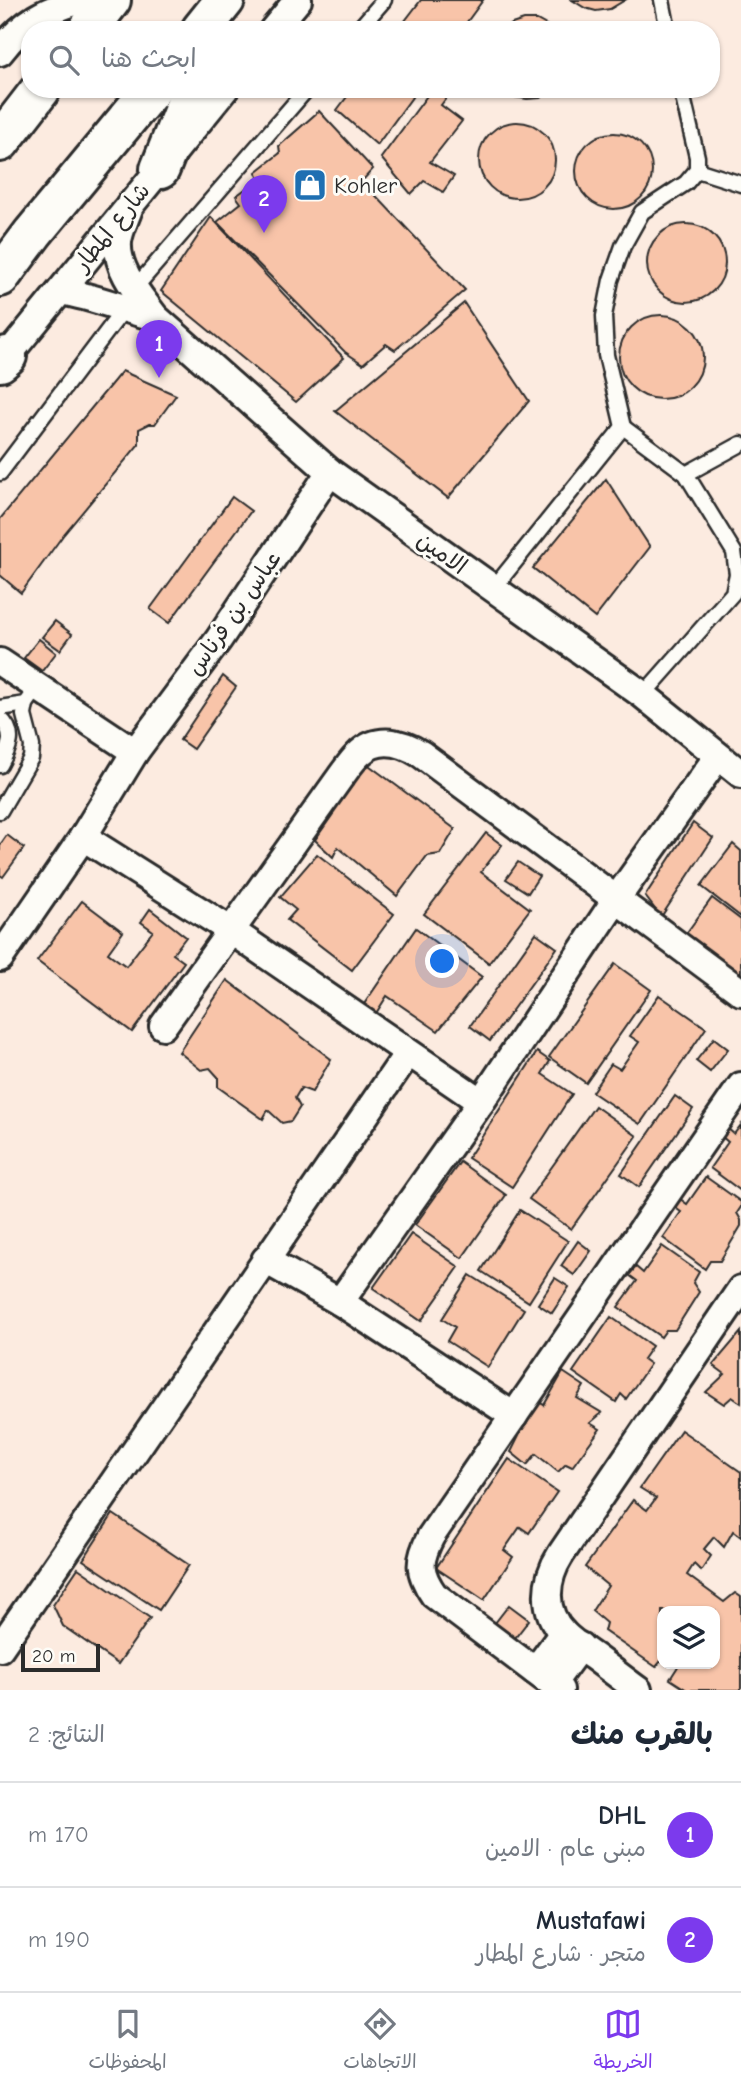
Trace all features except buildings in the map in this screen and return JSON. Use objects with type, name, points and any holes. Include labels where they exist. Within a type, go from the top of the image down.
[{"type":"highway","points":[[95,21],[111,0]]},
{"type":"highway","points":[[0,142],[34,98]]},
{"type":"highway","points":[[0,277],[145,98]]},
{"type":"highway","points":[[160,169],[188,98]]},
{"type":"street","points":[[31,21],[80,0]]},
{"type":"street","points":[[280,21],[298,0]]},
{"type":"street","points":[[0,52],[21,28]]},
{"type":"street","name":"شارع المطار","points":[[2,361],[218,98]]},
{"type":"street","points":[[129,299],[118,243],[130,205]]},
{"type":"street","name":"الامين","points":[[61,290],[95,298],[129,299],[155,317],[330,472],[643,695],[741,774]]},
{"type":"street","name":"عباس بن فرناس","points":[[0,958],[83,837],[135,752],[219,639],[330,472]]},
{"type":"street","points":[[0,662],[32,696],[135,752]]},
{"type":"street","points":[[163,1026],[360,752],[380,742],[405,744],[421,754],[741,992]]},
{"type":"street","points":[[340,1302],[481,1102],[617,898],[718,756]]},
{"type":"street","points":[[83,837],[230,930],[481,1102]]},
{"type":"street","points":[[0,1648],[408,1053]]},
{"type":"street","points":[[571,1640],[549,1682],[434,1595],[423,1579],[422,1553],[741,1086]]},
{"type":"street","points":[[265,1260],[340,1302],[514,1416]]},
{"type":"street","points":[[638,1690],[571,1640],[554,1619],[548,1603],[547,1586],[552,1569],[741,1289]]},
{"type":"lane","points":[[366,21],[384,0]]},
{"type":"lane","points":[[662,0],[666,21]]},
{"type":"lane","points":[[0,473],[129,299],[299,98]]},
{"type":"lane","points":[[643,695],[733,593],[737,574],[734,552],[686,474],[623,427],[606,355],[604,316],[611,279],[623,246],[642,212],[685,183],[697,170],[698,158],[683,98]]},
{"type":"lane","points":[[697,170],[741,184]]},
{"type":"lane","points":[[493,589],[623,427]]},
{"type":"lane","points":[[686,474],[741,444]]},
{"type":"lane","points":[[0,708],[32,696]]},
{"type":"lane","points":[[0,811],[31,758],[32,746],[23,715],[32,696]]},
{"type":"lane","points":[[0,719],[8,729],[11,743],[0,765]]},
{"type":"place","name":"Kohler","points":[[310,185]]},
{"type":"place","name":"Mustafawi","points":[[264,233]]},
{"type":"place","name":"DHL","points":[[159,378]]}]
